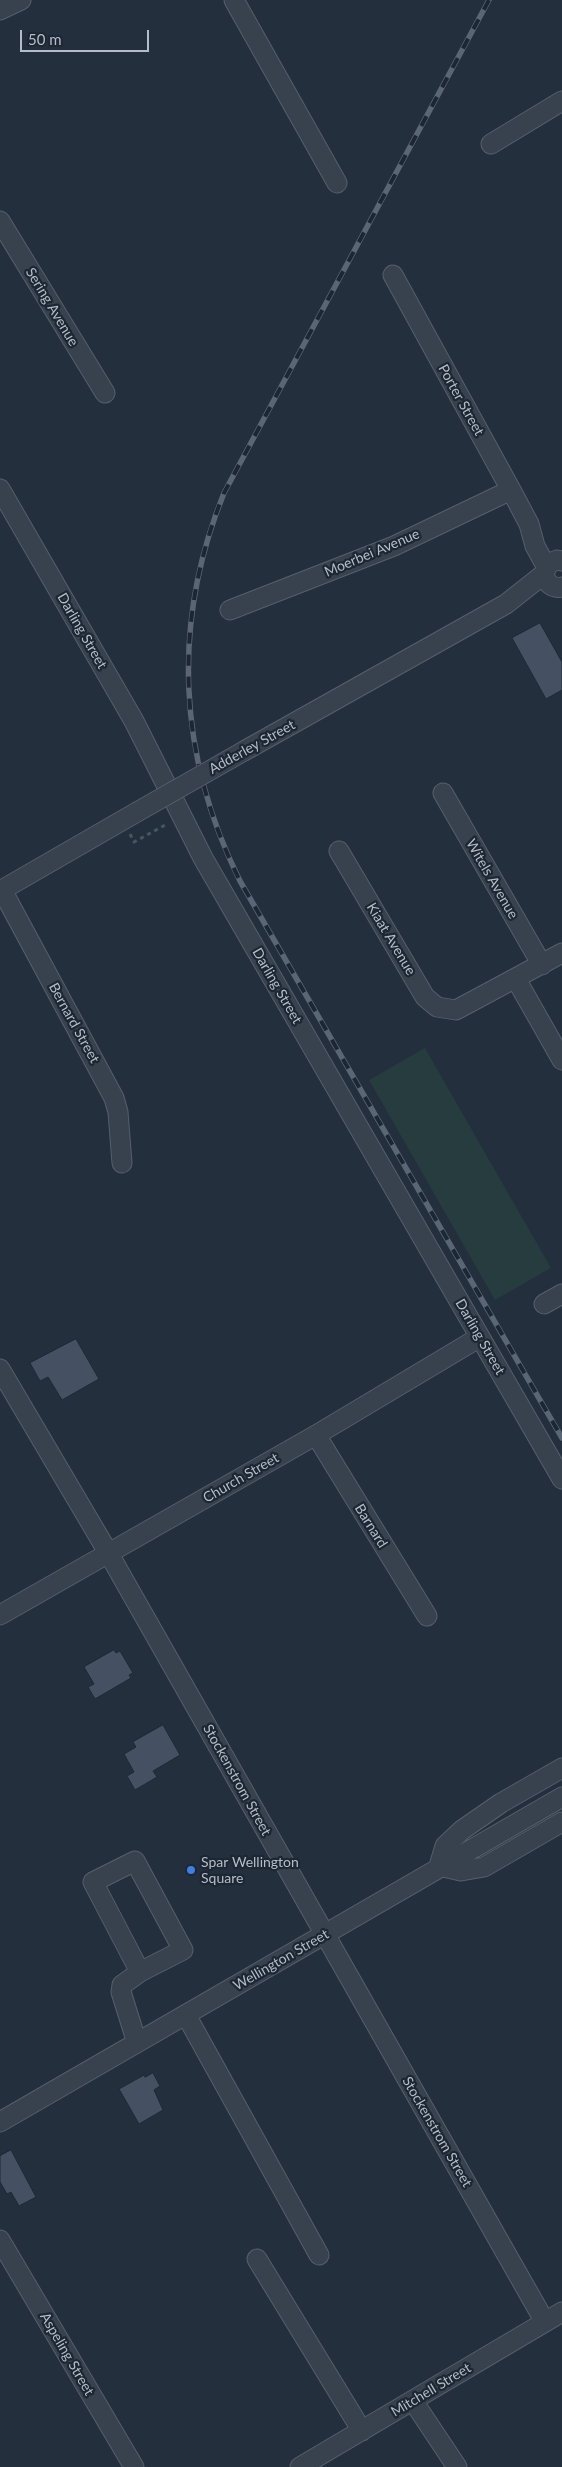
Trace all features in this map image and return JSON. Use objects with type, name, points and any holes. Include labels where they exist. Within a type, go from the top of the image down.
[{"type":"street","points":[[0,10],[20,0]]},
{"type":"street","points":[[234,0],[338,182]]},
{"type":"street","points":[[491,144],[562,101]]},
{"type":"street","name":"Sering Avenue","points":[[0,221],[105,392]]},
{"type":"street","name":"Porter Street","points":[[393,275],[511,490],[529,524],[536,546],[555,577]]},
{"type":"street","name":"Darling Street","points":[[0,489],[134,721],[203,858],[562,1479]]},
{"type":"street","name":"Moerbei Avenue","points":[[230,610],[394,546],[511,490]]},
{"type":"street","name":"Adderley Street","points":[[1,890],[555,577]]},
{"type":"street","name":"Witels Avenue","points":[[443,793],[542,965]]},
{"type":"street","name":"Kiaat Avenue","points":[[339,851],[425,997],[438,1008],[456,1010],[516,979]]},
{"type":"street","name":"Bernard Street","points":[[1,890],[114,1098],[118,1112],[122,1163]]},
{"type":"street","points":[[562,953],[516,979],[562,1060]]},
{"type":"street","points":[[544,1304],[562,1294]]},
{"type":"street","name":"Church Street","points":[[0,1615],[316,1435],[480,1337]]},
{"type":"street","name":"Stockenstrom Street","points":[[2,1377],[110,1554],[324,1935],[545,2322]]},
{"type":"street","name":"Barnard","points":[[316,1435],[427,1616]]},
{"type":"street","points":[[562,1768],[501,1803],[462,1830],[445,1846],[439,1866],[461,1871],[484,1867],[562,1822]]},
{"type":"street","name":"Wellington Street","points":[[0,2122],[324,1935],[439,1866],[562,1797]]},
{"type":"street","points":[[137,2043],[121,1992],[122,1984],[140,1972],[183,1950],[135,1861],[93,1882],[140,1972]]},
{"type":"street","points":[[186,2015],[319,2255]]},
{"type":"street","name":"Aspeling Street","points":[[0,2240],[134,2467]]},
{"type":"street","points":[[257,2259],[362,2430]]},
{"type":"street","name":"Mitchell Street","points":[[300,2467],[562,2312]]},
{"type":"street","points":[[413,2400],[457,2467]]},
{"type":"path","points":[[136,841],[172,822]]},
{"type":"green space","points":[[425,1048],[551,1268],[495,1300],[369,1080]]},
{"type":"building","points":[[540,623],[562,662],[562,690],[546,699],[512,638]]},
{"type":"building","points":[[76,1339],[99,1379],[62,1400],[48,1377],[40,1381],[30,1363]]},
{"type":"building","points":[[114,1650],[116,1653],[120,1651],[133,1673],[129,1675],[131,1678],[95,1699],[88,1687],[94,1684],[84,1667]]},
{"type":"building","points":[[163,1725],[180,1755],[153,1771],[157,1777],[135,1790],[127,1776],[134,1772],[124,1754],[136,1747],[133,1742]]},
{"type":"building","points":[[153,2073],[160,2086],[154,2090],[163,2110],[139,2124],[119,2089],[144,2075],[145,2077]]},
{"type":"building","points":[[11,2150],[36,2197],[19,2206],[11,2192],[7,2194],[0,2182],[0,2156]]},
{"type":"railway","points":[[489,0],[224,493],[207,542],[195,591],[189,640],[189,689],[194,738],[204,786],[219,834],[240,881],[562,1438]]},
{"type":"place","name":"Spar Wellington Square","points":[[191,1870]]}]
